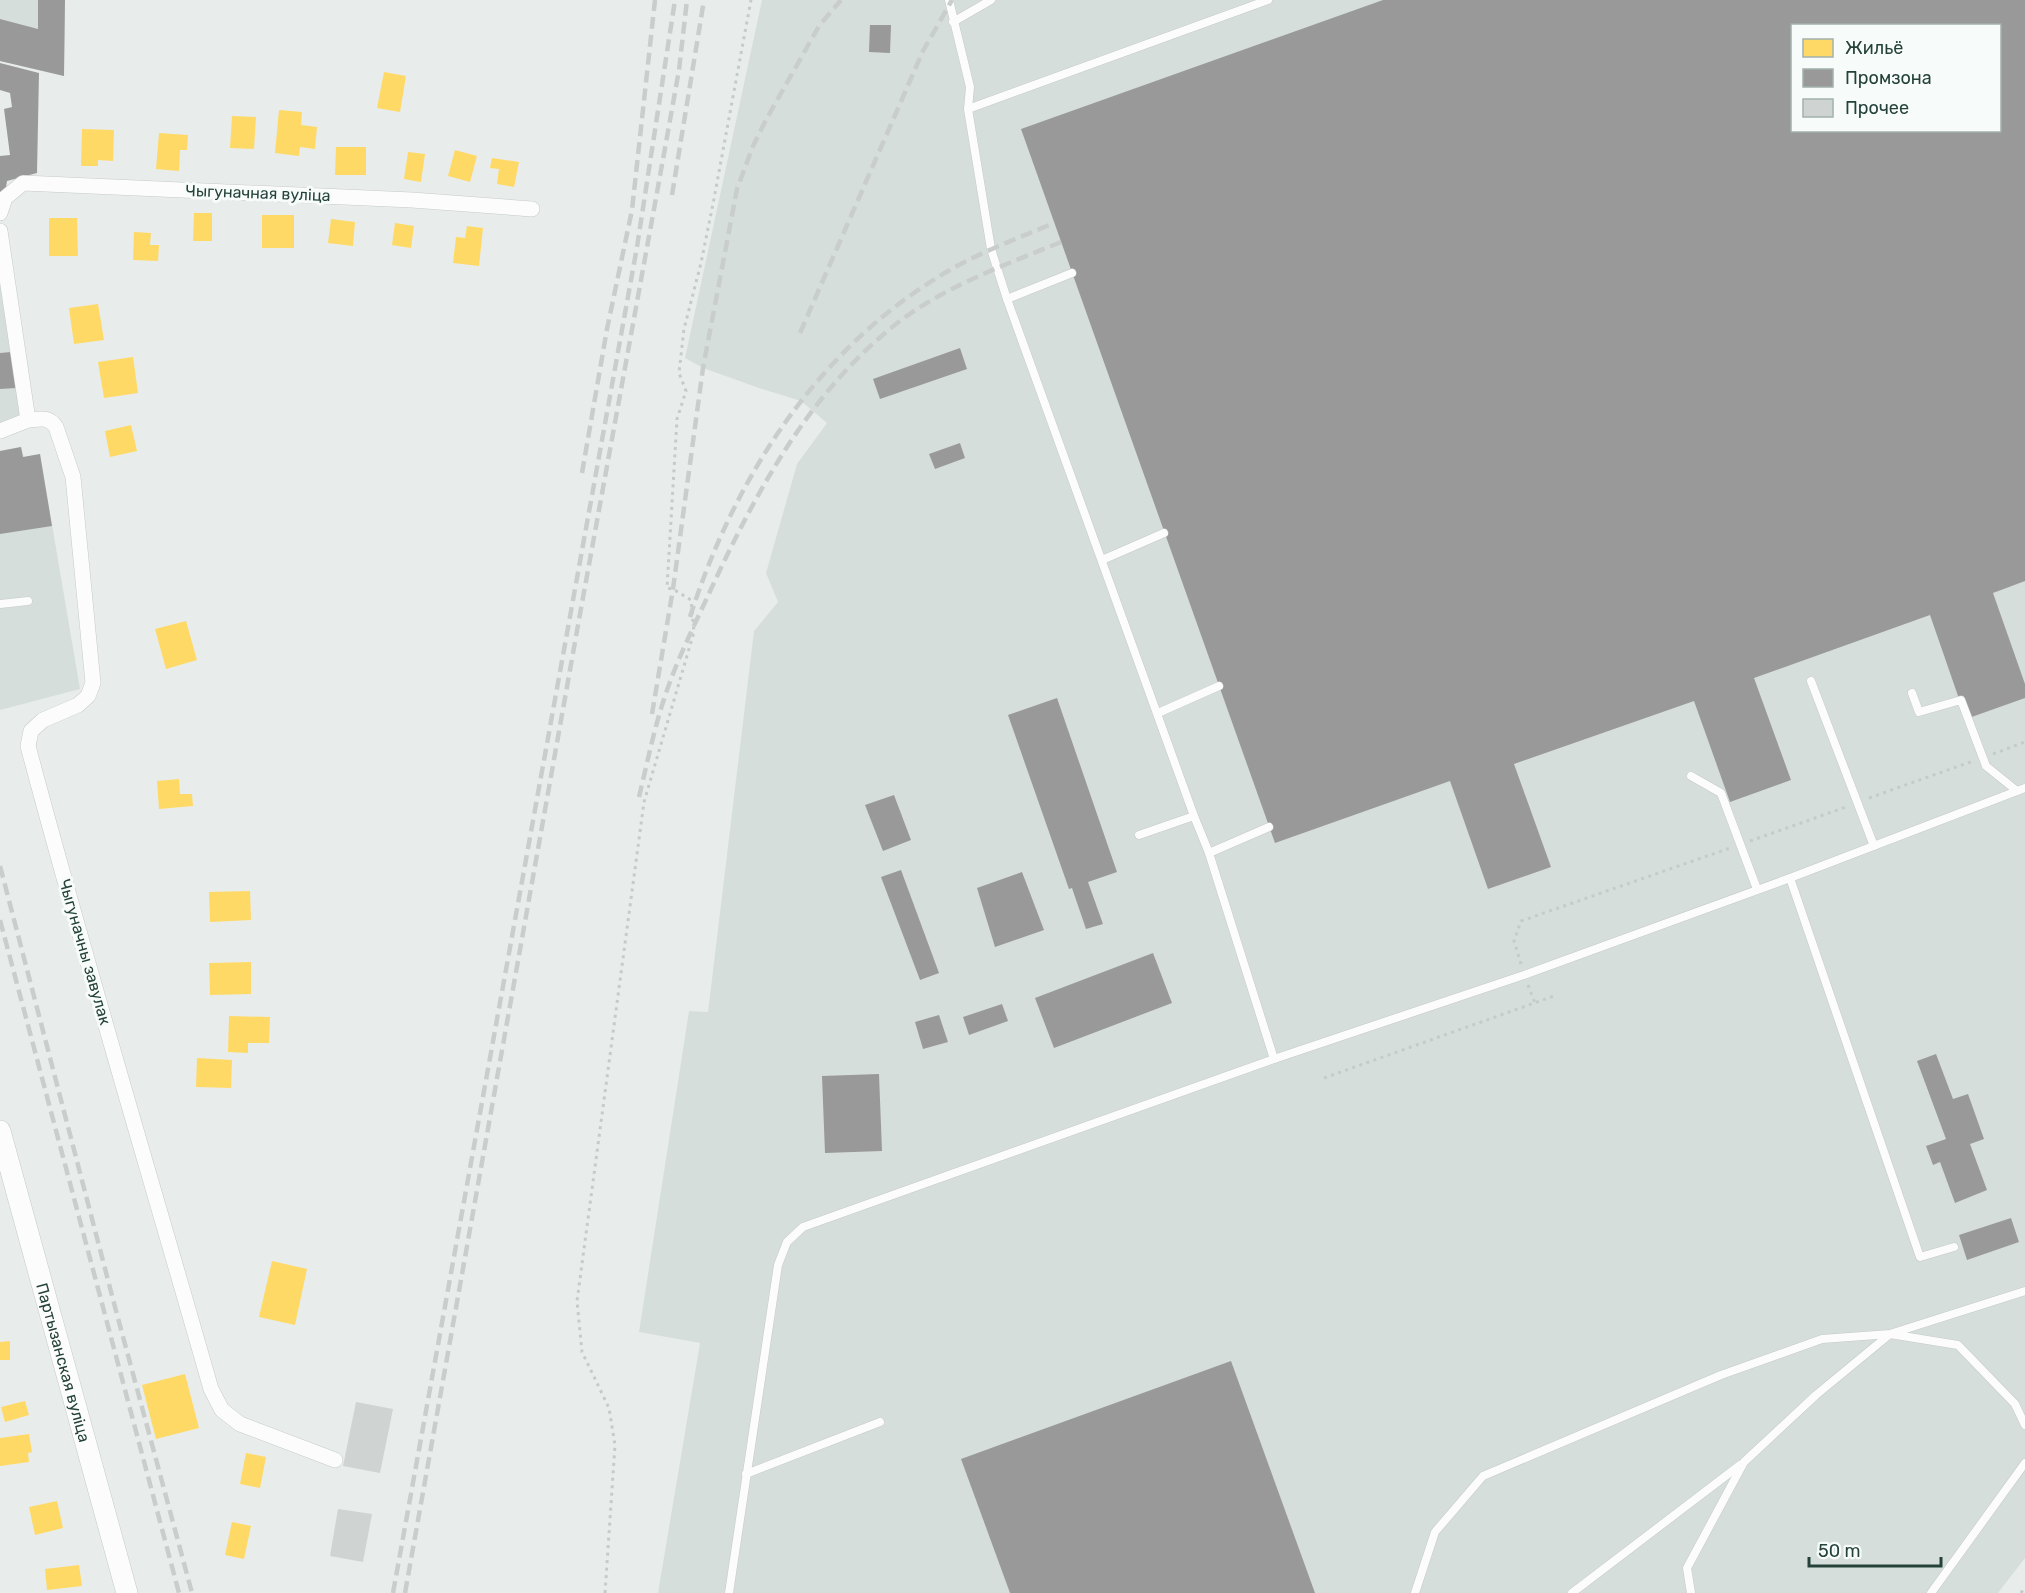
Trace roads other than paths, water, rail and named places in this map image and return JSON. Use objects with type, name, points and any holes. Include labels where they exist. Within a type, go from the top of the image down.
[{"type":"street","name":"Чыгуначная вуліца","points":[[0,213],[5,198],[23,183],[412,200],[532,209]]},
{"type":"street","points":[[0,231],[28,420],[0,431]]},
{"type":"street","name":"Чыгуначны завулак","points":[[28,420],[45,418],[52,421],[73,477],[93,683],[88,696],[78,705],[43,720],[37,725],[31,731],[28,746],[71,909],[211,1389],[222,1410],[240,1424],[335,1460]]},
{"type":"street","name":"Партызанская вуліца","points":[[0,1131],[127,1593]]},
{"type":"lane","points":[[949,0],[970,87],[968,108],[991,249],[1007,299],[1209,853],[1274,1059]]},
{"type":"lane","points":[[953,22],[991,0]]},
{"type":"lane","points":[[968,108],[1268,0]]},
{"type":"lane","points":[[1007,299],[1072,273]]},
{"type":"lane","points":[[1102,560],[1164,533]]},
{"type":"lane","points":[[0,604],[28,601]]},
{"type":"lane","points":[[1811,681],[1874,846]]},
{"type":"lane","points":[[1158,713],[1219,686]]},
{"type":"lane","points":[[1912,693],[1919,712],[1961,700],[1986,766],[2021,790]]},
{"type":"lane","points":[[1691,776],[1721,793],[1757,890]]},
{"type":"lane","points":[[729,1593],[778,1265],[787,1242],[803,1227],[1274,1059],[1524,975],[1790,878],[2021,790]]},
{"type":"lane","points":[[1139,835],[1194,816]]},
{"type":"lane","points":[[1209,853],[1269,827]]},
{"type":"lane","points":[[1790,878],[1920,1257],[1954,1247]]},
{"type":"lane","points":[[1572,1593],[1744,1462],[1816,1395],[1890,1334],[2025,1291]]},
{"type":"lane","points":[[1415,1593],[1435,1532],[1483,1476],[1732,1371],[1822,1339],[1890,1334],[1958,1345],[2015,1404],[2025,1425]]},
{"type":"lane","points":[[746,1474],[880,1422]]},
{"type":"lane","points":[[1691,1593],[1686,1568],[1744,1462]]},
{"type":"lane","points":[[1931,1593],[2025,1463]]},
{"type":"railway","points":[[582,473],[607,329],[632,210],[655,0]]},
{"type":"railway","points":[[393,1593],[637,247],[675,0]]},
{"type":"railway","points":[[405,1593],[679,70],[687,0]]},
{"type":"railway","points":[[672,195],[704,0]]},
{"type":"railway","points":[[652,714],[673,589],[703,368],[737,189],[753,146],[767,118],[819,26],[841,0]]},
{"type":"railway","points":[[800,333],[923,51],[952,0]]},
{"type":"railway","points":[[690,617],[729,518],[754,471],[783,426],[815,384],[851,345],[891,310],[949,270],[978,255],[1054,223]]},
{"type":"railway","points":[[639,797],[661,708],[684,648],[760,492],[803,423],[855,361],[903,318],[968,281],[1061,242]]},
{"type":"railway","points":[[0,866],[192,1593]]},
{"type":"railway","points":[[0,920],[179,1593]]}]
